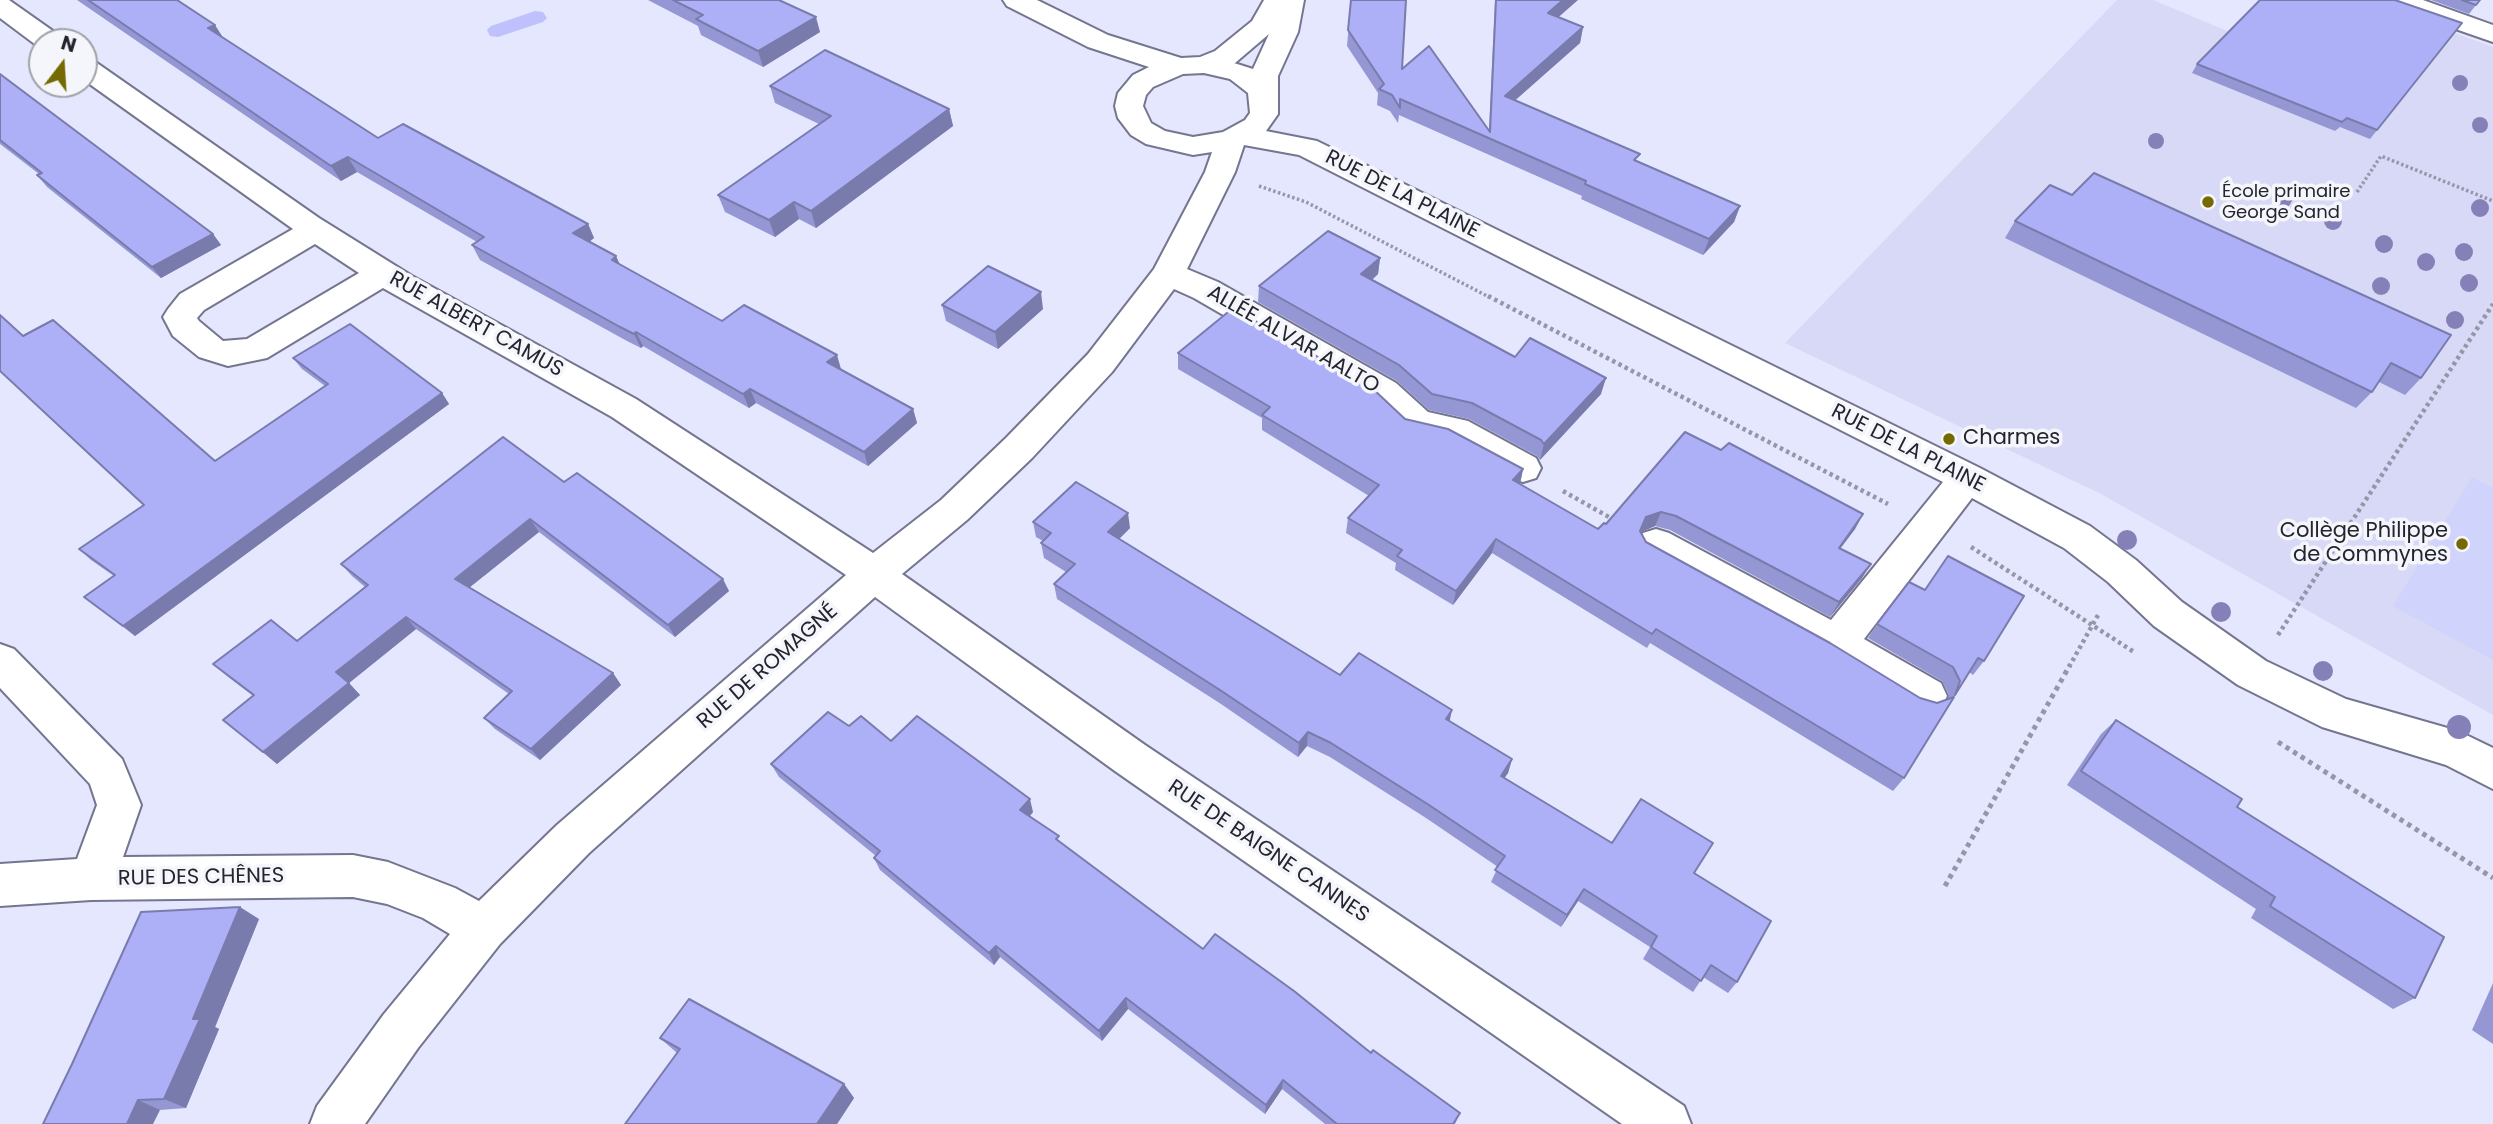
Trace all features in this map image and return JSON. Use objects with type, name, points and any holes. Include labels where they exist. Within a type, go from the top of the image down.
[{"type":"street","points":[[1016,0],[1098,41],[1147,58],[1239,73],[1253,81],[1263,97]]},
{"type":"street","points":[[1132,93],[1152,76],[1225,57],[1263,26],[1277,0]]},
{"type":"street","points":[[1098,41],[1123,70],[1132,93],[1129,106],[1132,118],[1141,129],[1156,138],[1192,146],[1236,138],[1264,114],[1264,76],[1284,32],[1291,0]]},
{"type":"street","points":[[2398,0],[2493,34]]},
{"type":"street","points":[[0,6],[31,28]]},
{"type":"street","points":[[0,36],[27,25]]},
{"type":"street","name":"RUE ALBERT CAMUS","points":[[98,77],[316,230],[383,273],[624,408],[874,574]]},
{"type":"street","name":"RUE DE LA PLAINE","points":[[1263,97],[1307,147]]},
{"type":"street","points":[[1156,138],[1186,174],[1198,211]]},
{"type":"street","name":"RUE DE LA PLAINE","points":[[1236,138],[1307,147],[1967,478],[2077,537],[2122,571],[2168,614],[2252,673],[2337,714],[2458,750],[2493,770]]},
{"type":"street","name":"RUE DE ROMAGNÉ","points":[[335,1124],[401,1031],[484,928],[573,839],[874,574],[954,510],[1019,448],[1100,363],[1168,274],[1236,138]]},
{"type":"street","points":[[316,230],[192,302],[180,317],[185,328],[211,349],[228,354],[255,350],[383,273]]},
{"type":"street","name":"ALLÉE ALVAR AALTO","points":[[1168,274],[1206,290],[1384,392],[1418,424],[1455,430],[1523,468]]},
{"type":"street","points":[[1837,643],[1967,478]]},
{"type":"street","points":[[1656,544],[1837,643],[1926,696]]},
{"type":"street","name":"RUE DE BAIGNE CANNES","points":[[874,574],[916,607],[1130,758],[1666,1124]]},
{"type":"street","name":"RUE DES CHÊNES","points":[[0,661],[107,772],[119,805],[108,841],[91,879],[353,876],[388,883],[439,903],[484,928]]},
{"type":"street","points":[[0,885],[91,879]]},
{"type":"path","points":[[2357,192],[2381,156],[2493,201]]},
{"type":"path","points":[[1220,172],[1306,202],[1965,543],[2144,658]]},
{"type":"path","points":[[2299,605],[2493,304]]},
{"type":"path","points":[[1523,468],[1656,544]]},
{"type":"path","points":[[1945,886],[2122,571]]},
{"type":"path","points":[[2273,740],[2493,878]]},
{"type":"shaded area","name":"École primaire George Sand","points":[[2117,0],[2153,0],[2297,60],[2364,0],[2493,47],[2493,715],[2101,494],[1785,343]]},
{"type":"shaded area","points":[[535,11],[543,12],[547,18],[543,22],[498,37],[490,36],[487,30],[491,26]]},
{"type":"shaded area","name":"Collège Philippe de Commynes","points":[[2472,477],[2493,488],[2493,660],[2393,606]]},
{"type":"building","points":[[88,0],[177,0],[215,25],[208,28],[378,138],[403,124],[588,224],[573,233],[616,256],[612,260],[722,321],[744,305],[837,355],[827,362],[913,409],[864,452],[750,389],[743,394],[636,332],[634,334],[620,327],[472,245],[484,237],[348,157],[331,166]]},
{"type":"building","points":[[673,0],[779,0],[816,17],[758,51],[696,19],[703,15]]},
{"type":"building","points":[[1351,0],[1406,0],[1402,69],[1429,46],[1490,132],[1496,0],[1563,0],[1548,13],[1583,27],[1505,96],[1640,154],[1634,160],[1740,206],[1709,239],[1400,99],[1400,108],[1392,95],[1379,89],[1384,84],[1348,30]]},
{"type":"building","points":[[2260,0],[2395,0],[2462,23],[2377,130],[2347,118],[2342,122],[2197,64]]},
{"type":"building","points":[[2462,0],[2480,0],[2476,5]]},
{"type":"building","points":[[825,50],[949,109],[811,211],[794,202],[769,220],[718,195],[831,116],[770,86]]},
{"type":"building","points":[[0,74],[28,95],[28,98],[32,98],[213,234],[152,267],[37,175],[42,173],[0,140]]},
{"type":"building","points":[[2094,173],[2451,335],[2421,378],[2391,363],[2372,392],[2015,221],[2050,185],[2072,195]]},
{"type":"building","points":[[1328,231],[1380,258],[1361,274],[1515,357],[1530,338],[1606,378],[1544,444],[1472,403],[1432,394],[1399,365],[1259,286]]},
{"type":"building","points":[[988,266],[1041,292],[995,332],[942,305]]},
{"type":"building","points":[[1233,308],[1372,388],[1405,419],[1448,429],[1523,469],[1513,480],[1598,529],[1606,524],[1685,432],[1721,450],[1729,443],[1863,514],[1839,548],[1871,564],[1839,602],[1676,516],[1661,512],[1646,517],[1640,531],[1646,542],[1830,643],[1920,698],[1937,703],[1954,697],[1904,778],[1656,629],[1652,634],[1496,539],[1456,591],[1397,556],[1402,550],[1348,518],[1379,485],[1262,415],[1270,407],[1178,353]]},
{"type":"building","points":[[0,315],[23,336],[53,320],[215,461],[328,384],[293,358],[350,324],[442,393],[123,626],[84,597],[115,575],[79,549],[144,505],[0,371]]},
{"type":"building","points":[[503,437],[564,482],[577,473],[723,579],[668,625],[530,519],[455,579],[613,673],[531,749],[484,718],[512,691],[406,617],[336,672],[349,683],[263,752],[223,720],[254,695],[213,664],[271,620],[297,641],[368,585],[341,564]]},
{"type":"building","points":[[1076,482],[1128,513],[1108,532],[1340,675],[1359,653],[1452,710],[1446,719],[1512,759],[1501,776],[1612,843],[1641,799],[1713,843],[1694,873],[1771,921],[1737,982],[1711,965],[1701,981],[1651,947],[1657,936],[1584,889],[1567,915],[1495,870],[1505,856],[1429,805],[1331,743],[1308,732],[1299,743],[1054,584],[1075,564],[1041,543],[1051,533],[1033,522]]},
{"type":"building","points":[[1948,556],[2024,596],[1984,661],[1978,658],[1955,695],[1960,681],[1953,667],[1877,624],[1909,582],[1925,590]]},
{"type":"building","points":[[828,712],[849,726],[861,716],[891,741],[917,716],[1030,799],[1020,810],[1059,836],[1056,839],[1203,949],[1215,934],[1294,991],[1371,1053],[1373,1050],[1460,1113],[1453,1124],[1337,1124],[1283,1080],[1266,1105],[1126,998],[1099,1031],[996,946],[989,953],[874,858],[880,851],[771,764]]},
{"type":"building","points":[[2116,720],[2242,799],[2237,807],[2444,937],[2415,998],[2270,906],[2275,897],[2081,771]]},
{"type":"building","points":[[240,907],[193,1019],[200,1019],[164,1099],[138,1100],[127,1124],[43,1124],[141,912]]},
{"type":"building","points":[[689,999],[844,1084],[817,1124],[625,1124],[680,1049],[660,1038]]},
{"type":"place","name":"École primaire George Sand","points":[[2208,202]]},
{"type":"place","name":"Charmes","points":[[1949,439]]},
{"type":"place","name":"Collège Philippe de Commynes","points":[[2462,544]]}]
